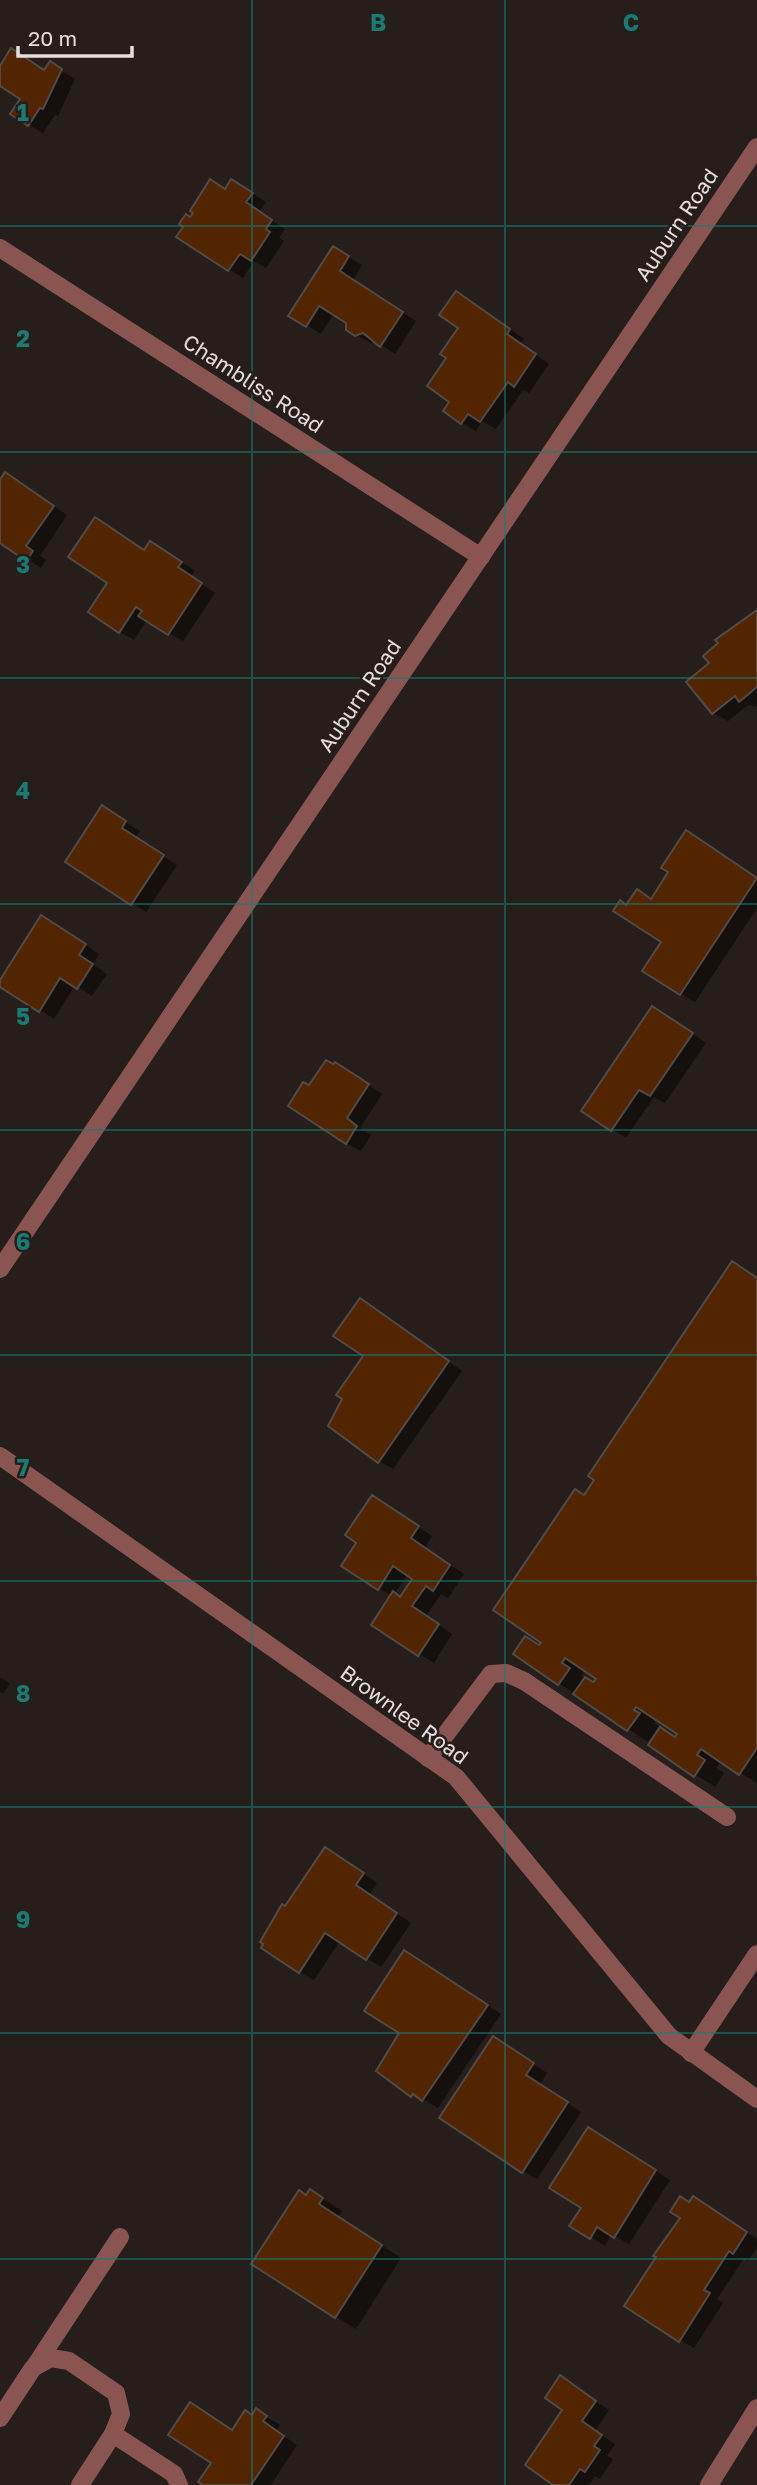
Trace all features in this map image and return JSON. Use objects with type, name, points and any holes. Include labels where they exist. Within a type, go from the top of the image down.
[{"type":"street","name":"Auburn Road","points":[[0,1269],[757,147]]},
{"type":"street","name":"Chambliss Road","points":[[0,248],[481,557]]},
{"type":"street","name":"Brownlee Road","points":[[0,1456],[456,1777],[670,2036],[757,2099]]},
{"type":"street","points":[[428,1758],[478,1687],[491,1674],[506,1673],[524,1681],[727,1817]]},
{"type":"street","points":[[691,2053],[757,1954]]},
{"type":"street","points":[[0,2418],[120,2237]]},
{"type":"street","points":[[33,2368],[51,2358],[69,2361],[116,2393],[121,2414],[113,2434],[80,2485]]},
{"type":"street","points":[[709,2485],[757,2408]]},
{"type":"street","points":[[113,2434],[174,2474],[179,2485]]},
{"type":"building","points":[[11,48],[44,70],[50,61],[62,69],[43,109],[40,108],[28,126],[10,114],[20,99],[0,86],[0,66]]},
{"type":"building","points":[[210,179],[225,189],[231,179],[253,193],[246,202],[272,220],[266,229],[270,232],[251,261],[240,254],[228,271],[176,237],[183,227],[179,224],[186,214],[190,217],[193,213],[190,211]]},
{"type":"building","points":[[333,246],[349,256],[340,271],[403,312],[380,347],[363,333],[355,336],[346,330],[346,323],[319,306],[306,327],[288,316]]},
{"type":"building","points":[[456,291],[510,329],[507,334],[536,354],[514,387],[508,382],[480,422],[468,414],[461,424],[443,411],[449,402],[427,386],[446,358],[440,354],[458,328],[439,315]]},
{"type":"building","points":[[5,472],[54,506],[26,546],[33,551],[26,561],[0,543],[0,480]]},
{"type":"building","points":[[95,517],[144,550],[150,541],[182,562],[178,567],[202,583],[168,635],[138,616],[142,611],[136,607],[119,633],[88,612],[107,583],[68,557]]},
{"type":"building","points":[[757,610],[757,687],[739,702],[735,696],[712,714],[686,682],[709,663],[703,656],[718,643],[715,640]]},
{"type":"building","points":[[102,805],[126,821],[122,828],[164,855],[131,905],[65,862]]},
{"type":"building","points":[[686,830],[757,878],[680,995],[642,971],[661,942],[613,911],[620,900],[626,905],[637,889],[651,899],[668,872],[661,868]]},
{"type":"building","points":[[41,915],[86,944],[79,955],[93,964],[77,989],[60,978],[39,1012],[0,987],[0,980]]},
{"type":"building","points":[[652,1006],[693,1033],[650,1096],[639,1090],[611,1131],[581,1111]]},
{"type":"building","points":[[326,1060],[333,1064],[335,1062],[369,1084],[347,1118],[357,1126],[346,1144],[288,1106],[303,1082],[309,1085]]},
{"type":"building","points":[[732,1261],[757,1278],[757,1748],[739,1775],[701,1749],[697,1755],[705,1760],[694,1777],[648,1745],[660,1727],[675,1737],[677,1734],[636,1707],[634,1710],[640,1713],[627,1731],[573,1694],[585,1677],[593,1682],[596,1679],[565,1658],[562,1663],[570,1668],[558,1685],[513,1654],[525,1636],[539,1645],[541,1643],[493,1610],[575,1489],[584,1495],[594,1480],[588,1476]]},
{"type":"building","points":[[360,1298],[449,1361],[378,1463],[328,1426],[342,1399],[336,1395],[363,1356],[333,1336]]},
{"type":"building","points":[[372,1495],[419,1526],[411,1538],[450,1565],[433,1591],[426,1586],[412,1606],[439,1624],[418,1656],[371,1625],[393,1591],[400,1597],[412,1579],[393,1566],[378,1590],[341,1566],[356,1543],[345,1535]]},
{"type":"building","points":[[325,1847],[364,1873],[356,1885],[397,1913],[366,1960],[325,1933],[299,1973],[261,1948],[263,1944],[260,1942],[282,1904],[285,1906]]},
{"type":"building","points":[[404,1950],[488,2005],[422,2101],[413,2094],[411,2097],[376,2071],[399,2033],[364,2011]]},
{"type":"building","points":[[493,2036],[534,2063],[526,2075],[568,2102],[522,2173],[439,2118]]},
{"type":"building","points":[[588,2127],[656,2170],[614,2238],[597,2227],[590,2239],[569,2226],[581,2208],[549,2188]]},
{"type":"building","points":[[310,2189],[323,2198],[319,2204],[382,2245],[335,2318],[251,2264],[299,2190],[306,2195]]},
{"type":"building","points":[[680,2196],[689,2202],[693,2196],[747,2232],[733,2254],[729,2251],[704,2290],[710,2293],[679,2342],[624,2306],[656,2257],[653,2256],[680,2218],[670,2212]]},
{"type":"building","points":[[560,2375],[596,2401],[582,2421],[602,2435],[594,2446],[600,2450],[585,2472],[580,2469],[569,2485],[553,2485],[525,2465],[562,2410],[545,2398]]},
{"type":"building","points":[[190,2402],[232,2430],[245,2410],[252,2415],[256,2408],[267,2416],[263,2421],[284,2436],[251,2485],[203,2485],[198,2482],[211,2463],[168,2435]]}]
